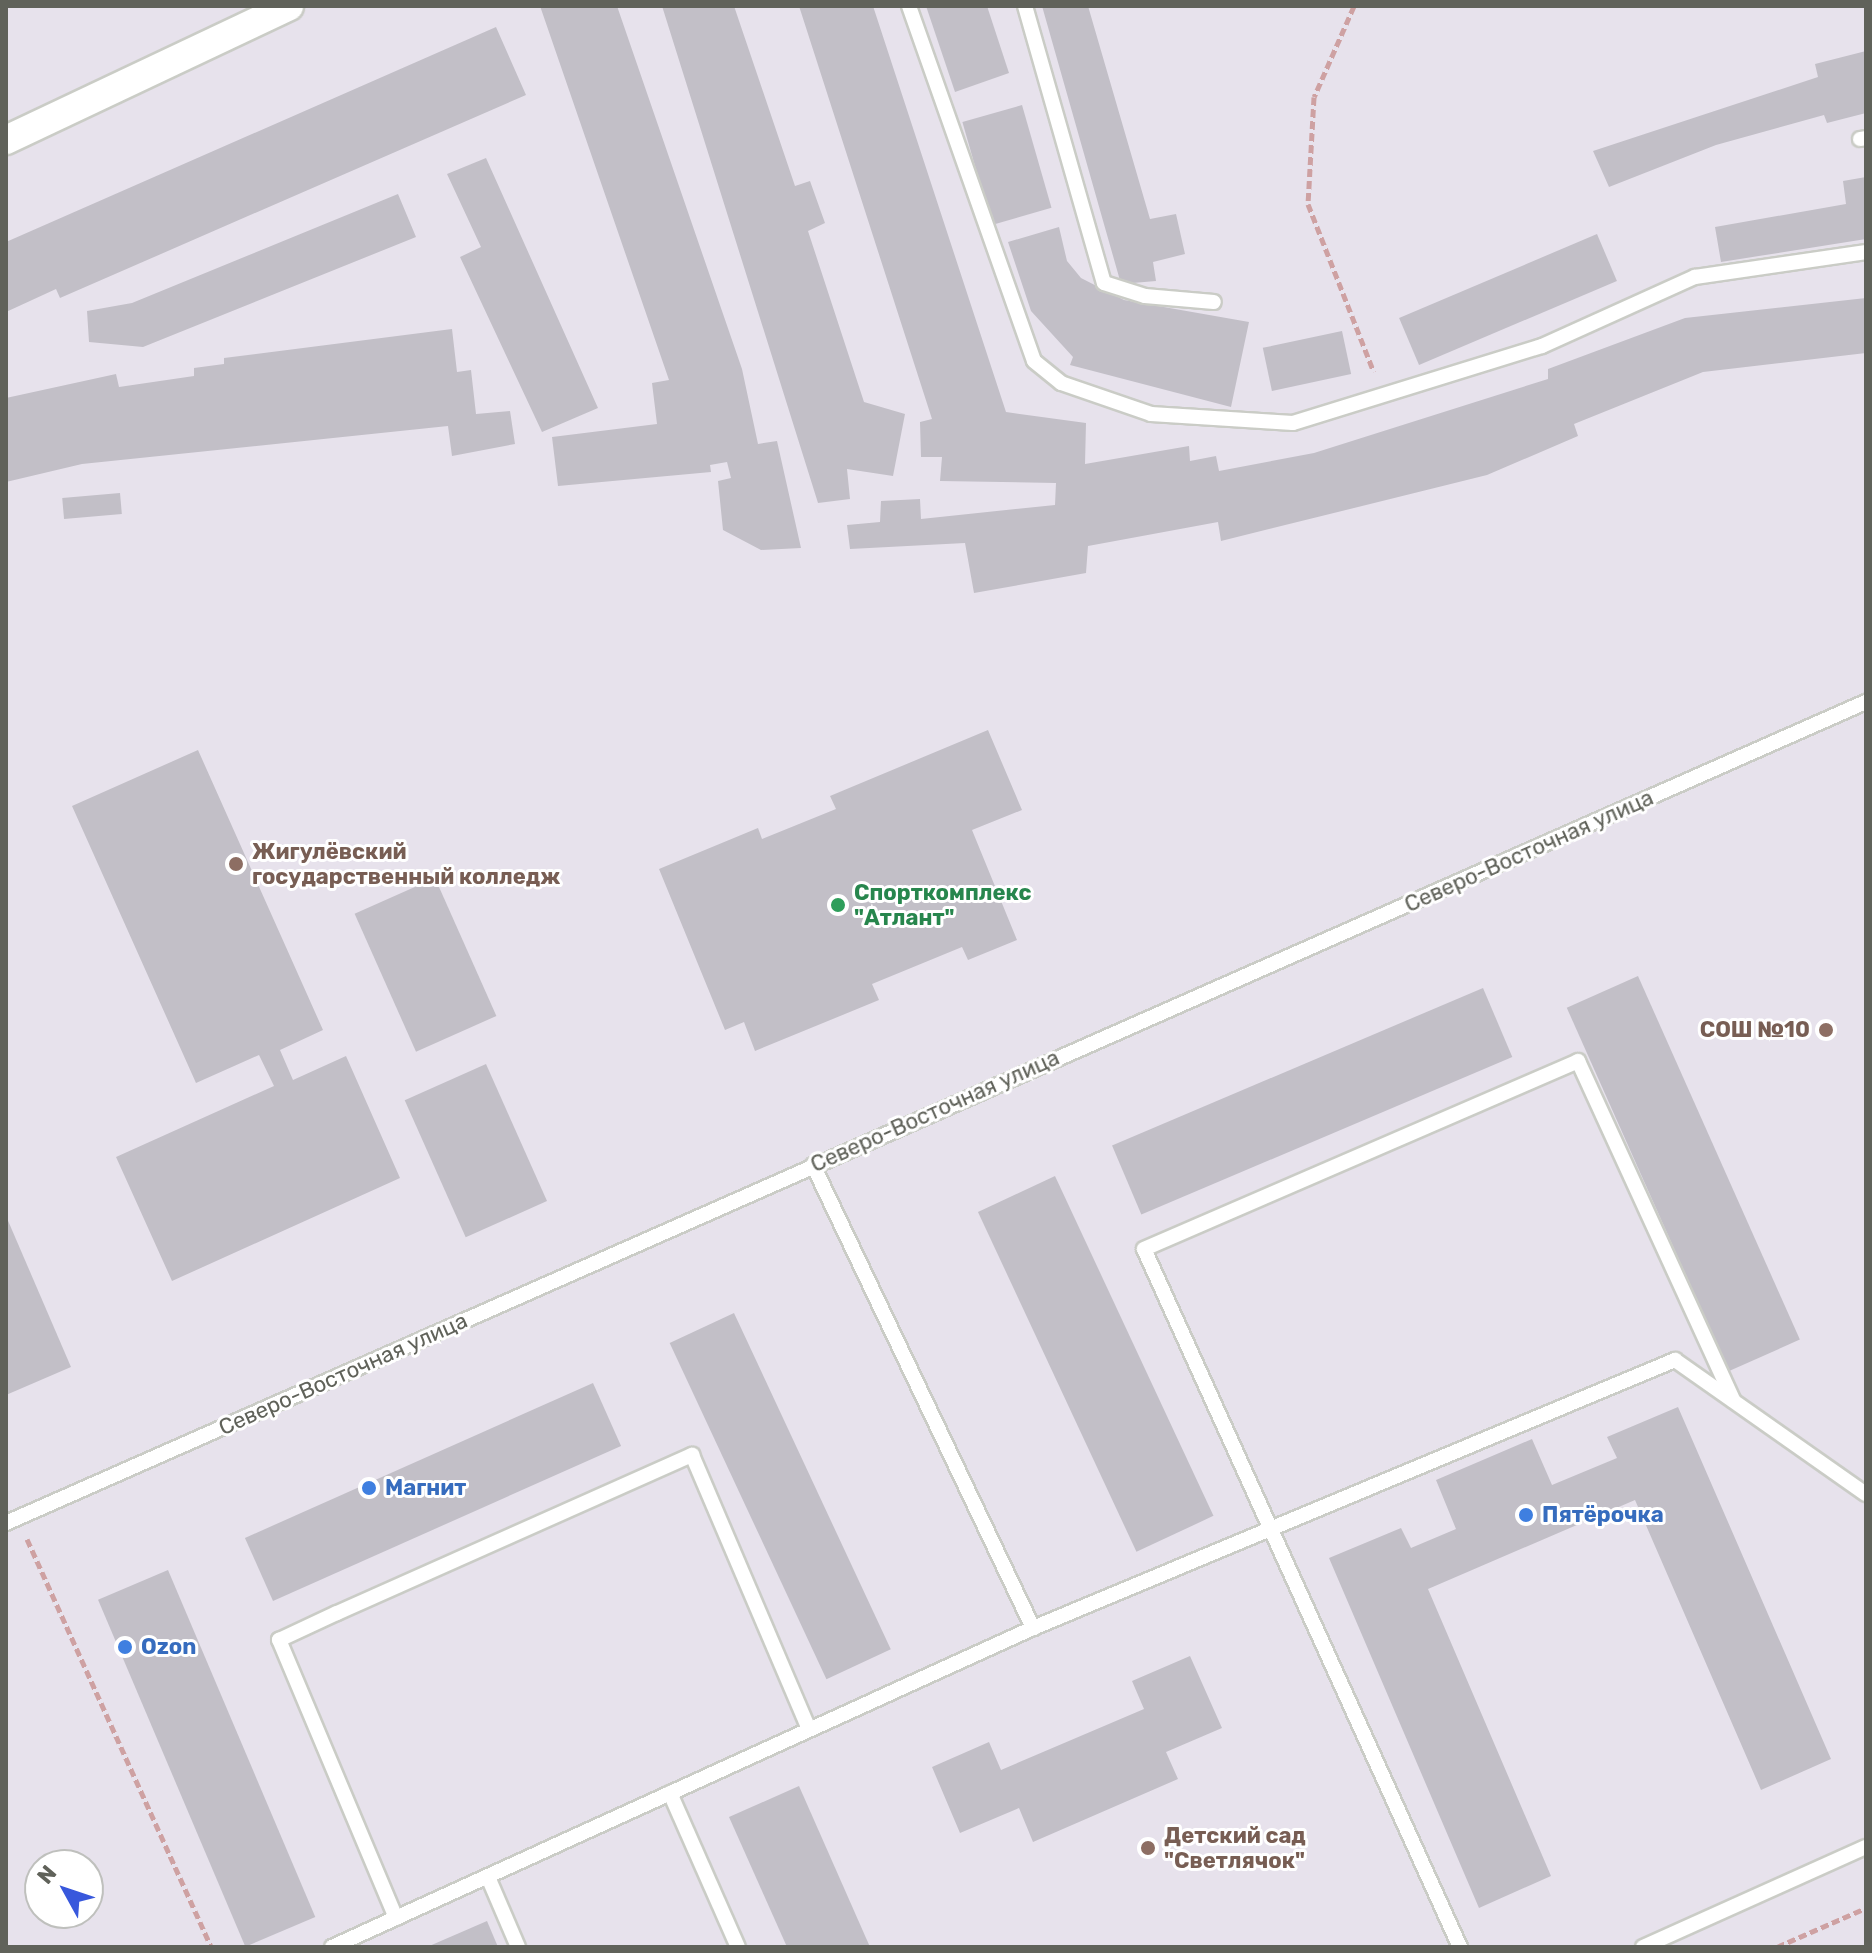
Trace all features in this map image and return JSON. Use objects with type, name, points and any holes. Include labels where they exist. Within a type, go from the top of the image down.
[{"type":"street","points":[[6,140],[289,6]]},
{"type":"lane","points":[[909,6],[1034,361],[1061,383],[1151,414],[1293,423],[1542,346],[1695,277],[1866,252]]},
{"type":"lane","points":[[1025,6],[1104,283],[1145,296],[1214,302]]},
{"type":"lane","name":"Северо-Восточная улица","points":[[12,1521],[1866,702]]},
{"type":"lane","points":[[1460,1947],[1144,1249],[1578,1061],[1733,1400]]},
{"type":"lane","points":[[813,1165],[1033,1628]]},
{"type":"lane","points":[[332,1947],[1033,1628],[1675,1360],[1866,1494]]},
{"type":"lane","points":[[396,1918],[279,1640],[337,1613],[692,1455],[809,1729]]},
{"type":"lane","points":[[670,1793],[738,1947]]},
{"type":"lane","points":[[1643,1947],[1866,1847]]},
{"type":"lane","points":[[488,1877],[518,1947]]},
{"type":"path","points":[[1354,6],[1314,97],[1308,204],[1383,395]]},
{"type":"path","points":[[12,1521],[211,1947]]},
{"type":"path","points":[[1777,1947],[1866,1908]]},
{"type":"building","points":[[540,6],[617,6],[742,369],[758,444],[777,441],[801,548],[761,550],[723,530],[718,481],[731,478],[727,462],[710,465],[711,472],[558,486],[552,437],[657,424],[652,383],[669,380]]},
{"type":"building","points":[[662,6],[734,6],[795,186],[810,181],[825,223],[808,231],[864,402],[905,414],[893,476],[847,469],[850,499],[818,503]]},
{"type":"building","points":[[799,6],[873,6],[1006,412],[1086,423],[1085,464],[1189,446],[1190,461],[1216,456],[1219,471],[1314,453],[1548,379],[1548,369],[1685,318],[1866,298],[1866,353],[1703,372],[1574,424],[1578,436],[1487,475],[1221,541],[1218,522],[1088,546],[1086,573],[974,593],[965,543],[850,549],[847,525],[880,522],[881,501],[920,499],[921,519],[1055,505],[1056,483],[940,481],[942,457],[921,457],[920,422],[932,419]]},
{"type":"building","points":[[926,6],[987,6],[1009,73],[955,92]]},
{"type":"building","points":[[1042,6],[1088,6],[1150,219],[1176,214],[1185,254],[1153,262],[1156,281],[1121,284]]},
{"type":"building","points":[[496,27],[526,95],[60,298],[56,289],[6,312],[6,242]]},
{"type":"building","points":[[1866,51],[1866,113],[1827,123],[1824,115],[1716,145],[1609,187],[1593,151],[1818,77],[1815,64]]},
{"type":"building","points":[[1022,105],[1051,208],[992,225],[962,122]]},
{"type":"building","points":[[486,158],[598,408],[542,432],[460,257],[481,247],[447,174]]},
{"type":"building","points":[[1866,177],[1866,239],[1721,262],[1715,227],[1846,204],[1843,181]]},
{"type":"building","points":[[398,194],[416,237],[143,347],[89,342],[87,311],[132,303]]},
{"type":"building","points":[[1059,227],[1067,261],[1081,278],[1124,300],[1249,322],[1231,407],[1070,365],[1073,357],[1031,311],[1008,242]]},
{"type":"building","points":[[1597,234],[1617,281],[1419,365],[1399,318]]},
{"type":"building","points":[[452,329],[457,372],[471,370],[476,414],[510,411],[515,444],[452,456],[448,426],[82,464],[6,482],[6,398],[116,374],[119,387],[194,376],[194,368],[224,364],[224,358]]},
{"type":"building","points":[[1342,331],[1351,374],[1272,391],[1263,348]]},
{"type":"building","points":[[120,493],[122,514],[64,519],[62,498]]},
{"type":"building","name":"Спорткомплекс \"Атлант\"","points":[[988,730],[1022,810],[972,830],[1017,940],[968,960],[962,947],[872,984],[879,1000],[755,1051],[744,1022],[725,1030],[659,869],[758,828],[762,839],[836,809],[830,796]]},
{"type":"building","points":[[198,750],[323,1030],[280,1050],[293,1080],[346,1056],[400,1178],[172,1281],[116,1157],[274,1086],[259,1055],[196,1083],[72,806]]},
{"type":"building","points":[[435,878],[496,1016],[416,1052],[355,914]]},
{"type":"building","points":[[1638,976],[1800,1340],[1729,1371],[1567,1008]]},
{"type":"building","points":[[1483,988],[1512,1057],[1141,1215],[1112,1145]]},
{"type":"building","points":[[486,1064],[547,1201],[466,1237],[405,1100]]},
{"type":"building","points":[[1055,1176],[1213,1516],[1136,1552],[978,1212]]},
{"type":"building","points":[[6,1216],[71,1367],[6,1395]]},
{"type":"building","points":[[734,1313],[891,1649],[826,1679],[670,1343]]},
{"type":"building","points":[[593,1383],[621,1446],[273,1601],[245,1538]]},
{"type":"building","points":[[1678,1407],[1831,1759],[1761,1790],[1635,1500],[1428,1589],[1551,1876],[1479,1908],[1329,1558],[1401,1528],[1411,1548],[1456,1529],[1436,1480],[1532,1439],[1552,1485],[1617,1458],[1607,1437]]},
{"type":"building","points":[[168,1570],[315,1917],[245,1947],[98,1600]]},
{"type":"building","points":[[1190,1656],[1222,1728],[1166,1752],[1178,1779],[1033,1842],[1019,1808],[960,1833],[932,1767],[989,1742],[1001,1770],[1144,1709],[1132,1681]]},
{"type":"building","points":[[799,1786],[870,1947],[787,1947],[729,1817]]},
{"type":"building","points":[[487,1921],[498,1947],[427,1947]]},
{"type":"place","name":"Жигулёвский государственный колледж","points":[[236,864]]},
{"type":"place","name":"Спорткомплекс \"Атлант\"","points":[[838,905]]},
{"type":"place","name":"СОШ №10","points":[[1826,1030]]},
{"type":"place","name":"Магнит","points":[[369,1488]]},
{"type":"place","name":"Пятёрочка","points":[[1526,1515]]},
{"type":"place","name":"Ozon","points":[[125,1647]]},
{"type":"place","name":"Детский сад \"Светлячок\"","points":[[1148,1848]]}]
